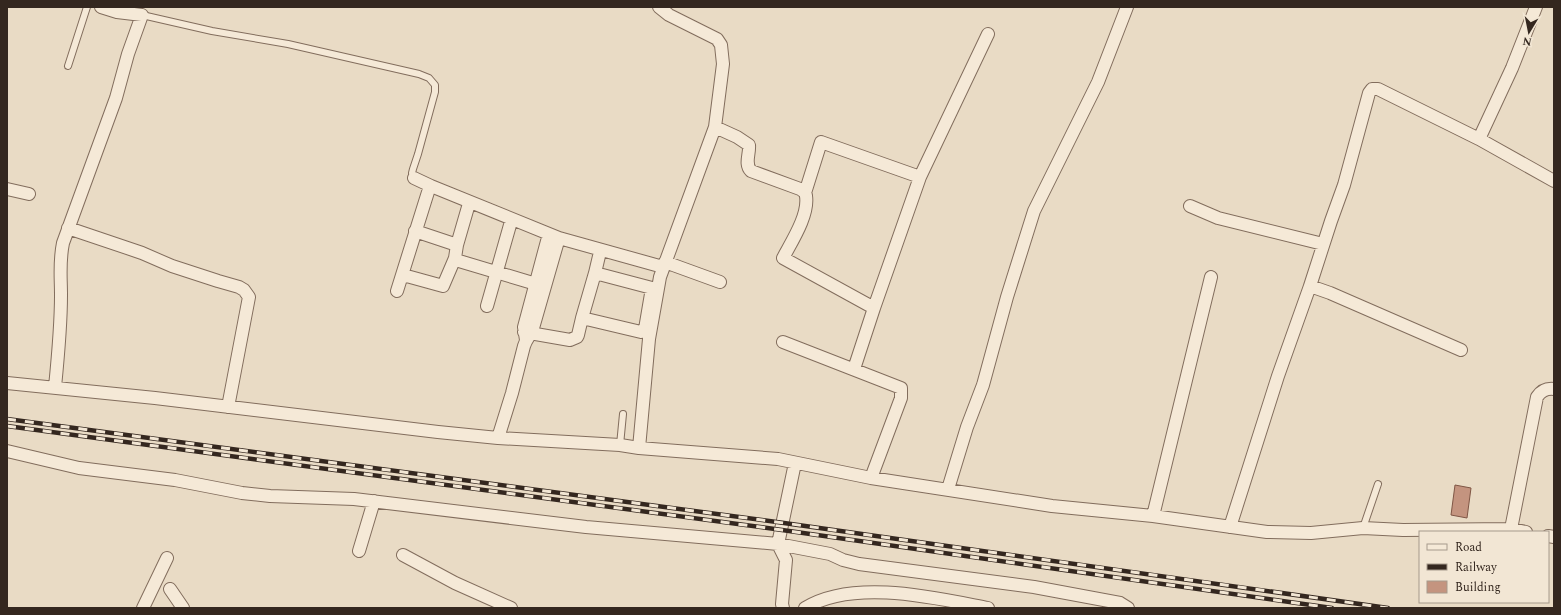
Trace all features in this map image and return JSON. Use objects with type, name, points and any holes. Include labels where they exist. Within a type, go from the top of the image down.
[{"type":"street","points":[[55,387],[61,318],[60,260],[63,243],[116,98],[128,54],[142,15],[117,12],[101,7]]},
{"type":"street","points":[[639,448],[649,339],[664,265],[715,127],[723,64],[721,45],[717,39],[669,15],[660,7]]},
{"type":"street","points":[[948,489],[967,427],[982,385],[1013,275],[1034,211],[1052,172],[1098,82],[1127,7]]},
{"type":"street","points":[[1479,139],[1512,68],[1536,7]]},
{"type":"street","points":[[854,369],[920,177],[988,34]]},
{"type":"street","points":[[1230,527],[1278,376],[1344,186],[1366,104],[1372,89],[1378,89],[1479,139],[1554,181]]},
{"type":"street","points":[[715,127],[737,137],[749,145],[750,152],[747,164],[751,171],[800,189],[805,193]]},
{"type":"street","points":[[874,308],[783,258],[800,225],[805,210],[805,193],[821,142],[920,177]]},
{"type":"street","points":[[414,178],[456,197],[559,238],[664,265],[720,282]]},
{"type":"street","points":[[7,189],[29,194]]},
{"type":"street","points":[[397,291],[428,192]]},
{"type":"street","points":[[1190,206],[1218,218],[1323,244]]},
{"type":"street","points":[[403,275],[443,286],[454,258],[468,207]]},
{"type":"street","points":[[488,306],[510,225]]},
{"type":"street","points":[[68,228],[142,253],[172,266],[239,287],[248,294],[250,297],[228,407]]},
{"type":"street","points":[[415,231],[457,245]]},
{"type":"street","points":[[527,335],[570,340],[578,335],[599,256]]},
{"type":"street","points":[[454,258],[459,261],[540,283],[512,393],[498,438]]},
{"type":"street","points":[[582,318],[640,332],[645,329],[652,288],[595,273]]},
{"type":"street","points":[[1153,516],[1211,277]]},
{"type":"street","points":[[1310,286],[1330,293],[1461,350]]},
{"type":"street","points":[[783,342],[901,388],[901,398],[872,478]]},
{"type":"street","points":[[7,383],[55,387],[498,438],[620,445],[639,448],[778,459],[872,478],[1052,506],[1153,516],[1268,532],[1311,533],[1364,528],[1518,531]]},
{"type":"street","points":[[1511,530],[1537,397],[1541,392],[1549,388],[1554,389]]},
{"type":"street","points":[[7,451],[79,468],[175,480],[242,493],[270,496],[354,498],[586,527],[778,544],[830,554],[843,560],[859,564],[1034,587],[1120,603],[1128,608]]},
{"type":"street","points":[[783,608],[782,604],[786,560],[778,544],[795,463]]},
{"type":"street","points":[[359,551],[374,501]]},
{"type":"street","points":[[403,555],[455,583],[511,608]]},
{"type":"street","points":[[143,608],[167,558]]},
{"type":"street","points":[[170,589],[183,608]]},
{"type":"street","points":[[805,608],[835,597],[860,593],[892,593],[923,595],[988,608]]},
{"type":"lane","points":[[68,66],[87,7]]},
{"type":"lane","points":[[142,15],[212,31],[288,44],[412,72],[429,78],[435,85],[435,92],[413,169],[414,178]]},
{"type":"lane","points":[[620,445],[623,414]]},
{"type":"lane","points":[[1364,528],[1378,484]]},
{"type":"building","points":[[1455,485],[1471,488],[1467,518],[1451,515]]},
{"type":"railway","points":[[7,419],[784,523],[1388,608]]},
{"type":"railway","points":[[7,426],[782,530],[1332,608]]}]
